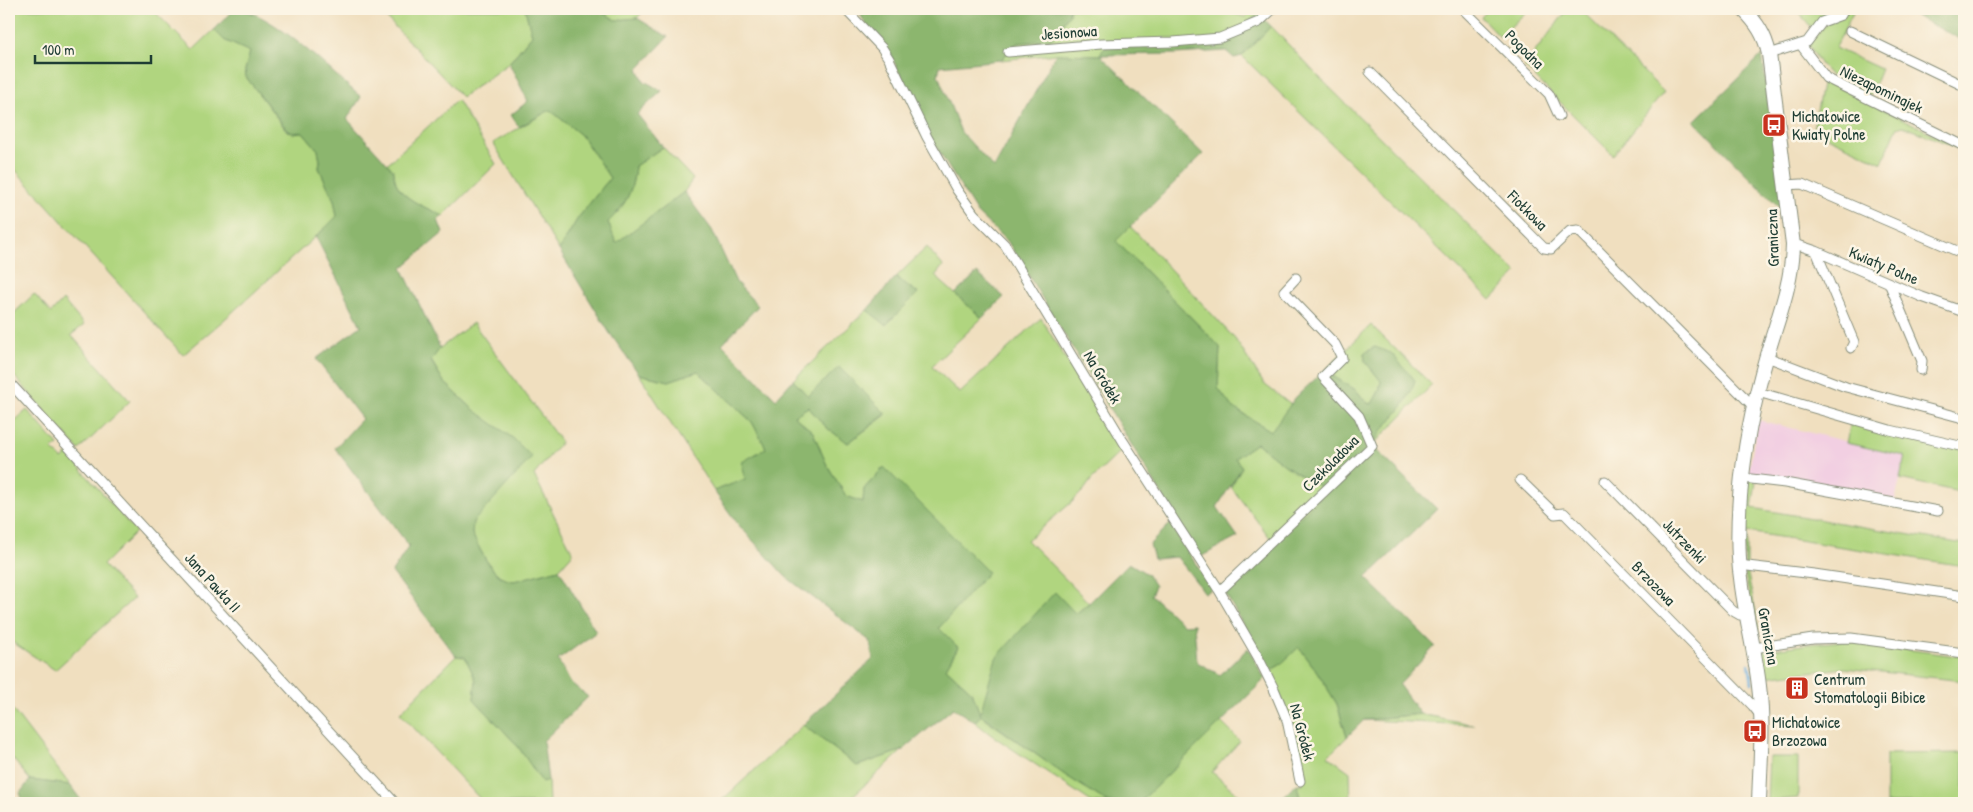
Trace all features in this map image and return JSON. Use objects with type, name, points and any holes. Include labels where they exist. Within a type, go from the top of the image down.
[{"type":"street","name":"Na Gródek","points":[[845,9],[889,59],[927,137],[957,190],[974,214],[1005,245],[1124,441],[1218,590],[1274,688],[1287,720],[1300,781]]},
{"type":"street","name":"Jesionowa","points":[[1008,52],[1101,44],[1173,42],[1220,38],[1259,22],[1273,9]]},
{"type":"street","name":"Pogodna","points":[[1463,9],[1550,94],[1559,116]]},
{"type":"street","name":"Graniczna","points":[[1744,9],[1757,24],[1769,54],[1793,245],[1788,289],[1767,356],[1754,407],[1743,478],[1738,541],[1739,565],[1760,687],[1759,803]]},
{"type":"street","points":[[1769,54],[1807,42],[1822,22],[1841,15],[1844,9]]},
{"type":"street","points":[[1850,31],[1964,86]]},
{"type":"street","name":"Niezapominajek","points":[[1800,44],[1826,78],[1964,146]]},
{"type":"street","name":"Fiołkowa","points":[[1370,72],[1544,248],[1551,249],[1570,231],[1578,230],[1754,407]]},
{"type":"street","points":[[1785,185],[1802,184],[1964,254]]},
{"type":"street","name":"Kwiaty Polne","points":[[1793,245],[1816,251],[1922,297],[1964,312]]},
{"type":"street","points":[[1816,251],[1854,342],[1851,348]]},
{"type":"street","name":"Czekoladowa","points":[[1218,590],[1224,587],[1372,446],[1359,416],[1323,376],[1342,358],[1335,344],[1284,291],[1296,278]]},
{"type":"street","points":[[1889,283],[1922,361],[1921,370]]},
{"type":"street","points":[[1767,356],[1846,387],[1963,418]]},
{"type":"street","name":"Jana Pawła II","points":[[9,382],[395,803]]},
{"type":"street","points":[[1758,392],[1890,430],[1964,447]]},
{"type":"street","points":[[1743,478],[1786,483],[1938,511]]},
{"type":"street","name":"Brzozowa","points":[[1520,480],[1555,514],[1564,513],[1753,706],[1761,717]]},
{"type":"street","name":"Jutrzenki","points":[[1606,480],[1734,611],[1740,615],[1748,615]]},
{"type":"street","points":[[1739,565],[1964,596]]},
{"type":"street","points":[[1754,648],[1813,639],[1851,638],[1964,653]]},
{"type":"shaded area","points":[[1758,420],[1906,456],[1895,500],[1748,476]]},
{"type":"green space","points":[[9,9],[152,9],[193,50],[214,30],[224,40],[250,52],[245,70],[246,77],[287,131],[293,133],[303,132],[318,150],[319,168],[334,200],[337,217],[183,355],[9,163],[9,35],[15,28],[9,21]]},
{"type":"green space","points":[[235,9],[249,12],[283,31],[301,44],[361,97],[347,119],[394,171],[395,180],[404,194],[411,200],[443,216],[438,220],[443,233],[402,268],[440,348],[431,361],[444,382],[473,409],[514,439],[532,457],[473,522],[472,534],[483,556],[493,570],[506,579],[514,581],[559,569],[596,632],[558,660],[570,682],[588,697],[543,741],[548,780],[542,782],[517,745],[474,699],[476,680],[465,657],[456,656],[392,572],[409,546],[335,448],[362,419],[316,359],[361,326],[316,237],[337,216],[334,200],[319,168],[318,150],[303,132],[293,133],[288,131],[246,77],[245,70],[250,52],[224,40],[214,30]]},
{"type":"green space","points":[[378,9],[525,9],[532,35],[509,63],[462,97]]},
{"type":"green space","points":[[525,9],[596,9],[616,20],[637,18],[668,37],[638,69],[644,81],[662,91],[637,114],[663,147],[635,166],[628,197],[620,210],[608,222],[616,243],[684,192],[712,230],[736,282],[758,306],[722,344],[776,399],[793,380],[808,396],[839,367],[886,414],[848,443],[827,428],[808,407],[794,416],[813,432],[826,463],[846,496],[863,502],[864,489],[884,467],[988,572],[939,628],[958,647],[946,668],[972,692],[980,714],[996,658],[1055,592],[1076,614],[1129,563],[1147,574],[1155,586],[1151,595],[1184,625],[1194,624],[1197,662],[1220,675],[1248,648],[1265,679],[1139,803],[1109,803],[1065,775],[981,715],[975,722],[953,708],[903,750],[857,766],[803,725],[873,659],[870,641],[785,576],[737,523],[714,491],[745,479],[742,462],[766,448],[752,422],[698,371],[669,381],[639,374],[609,332],[559,250],[578,218],[610,178],[581,135],[550,110],[519,127],[511,115],[528,101],[509,63],[532,35]]},
{"type":"green space","points":[[596,9],[646,9],[637,18],[616,20]]},
{"type":"green space","points":[[857,9],[1069,9],[1069,14],[1051,40],[1017,43],[1001,60],[940,66],[938,75],[961,132],[994,168],[1056,54],[1099,55],[1107,45],[1221,41],[1260,15],[1271,26],[1242,56],[1234,58],[1226,51],[1100,55],[1203,154],[1116,241],[1220,347],[1218,388],[1232,407],[1271,431],[1296,397],[1327,368],[1331,375],[1356,390],[1367,403],[1372,404],[1379,391],[1381,381],[1365,361],[1364,353],[1375,347],[1391,353],[1415,380],[1402,407],[1372,446],[1437,509],[1366,578],[1435,646],[1399,685],[1420,714],[1364,720],[1347,737],[1337,704],[1299,647],[1280,665],[1269,671],[1224,591],[1327,491],[1286,466],[1257,443],[1235,458],[1242,467],[1217,507],[1238,537],[1200,557],[1008,242],[977,213],[930,137],[890,53],[867,26]]},
{"type":"green space","points":[[1069,9],[1219,9],[1245,17],[1252,9],[1266,9],[1222,41],[1099,55],[1056,54],[1001,60],[1017,43],[1051,40],[1069,14]]},
{"type":"green space","points":[[1489,9],[1525,9],[1527,11],[1500,37],[1481,17]]},
{"type":"green space","points":[[1568,9],[1580,9],[1664,92],[1613,155],[1524,66]]},
{"type":"green space","points":[[1803,9],[1835,9],[1838,12],[1813,29],[1799,13]]},
{"type":"green space","points":[[1848,9],[1855,9],[1835,48],[1881,69],[1870,96],[1834,79],[1821,65],[1808,44],[1826,24]]},
{"type":"green space","points":[[1902,9],[1964,9],[1964,41]]},
{"type":"green space","points":[[1271,26],[1315,73],[1517,273],[1491,300],[1242,56]]},
{"type":"green space","points":[[1762,55],[1783,211],[1694,121]]},
{"type":"green space","points":[[1823,80],[1964,149],[1964,152],[1903,126],[1897,128],[1882,163],[1813,130]]},
{"type":"green space","points":[[457,100],[496,164],[443,216],[411,200],[404,194],[395,180],[394,171],[387,164]]},
{"type":"green space","points":[[550,110],[581,135],[610,178],[578,218],[559,250],[493,143]]},
{"type":"green space","points":[[663,147],[693,179],[684,192],[616,244],[608,222],[620,210],[628,197],[635,166]]},
{"type":"green space","points":[[1130,226],[1235,339],[1264,384],[1291,405],[1271,431],[1232,407],[1218,389],[1220,347],[1116,241]]},
{"type":"green space","points":[[927,247],[943,266],[935,276],[982,318],[932,366],[960,393],[1041,318],[1121,451],[1091,480],[1072,502],[1027,540],[1089,603],[1075,614],[1055,593],[980,715],[972,692],[946,668],[958,647],[939,628],[884,467],[864,489],[863,502],[846,496],[826,463],[813,432],[793,416],[808,407],[827,428],[848,443],[886,415],[808,397],[793,380],[867,310],[886,324],[918,293],[896,277]]},
{"type":"green space","points":[[977,273],[1004,297],[982,318],[955,294]]},
{"type":"green space","points":[[896,277],[918,293],[886,325],[867,310]]},
{"type":"green space","points":[[34,294],[51,313],[63,300],[84,325],[71,335],[130,401],[79,450],[9,370],[9,318]]},
{"type":"green space","points":[[473,323],[561,442],[534,475],[573,553],[559,569],[514,581],[506,579],[493,570],[483,556],[472,534],[473,409],[444,382],[431,360],[440,348]]},
{"type":"green space","points":[[1371,325],[1432,385],[1372,446],[1380,430],[1395,416],[1375,347],[1364,353],[1365,361],[1381,381],[1379,391],[1372,404],[1367,403],[1356,390],[1331,375],[1327,368]]},
{"type":"green space","points":[[698,371],[752,422],[766,448],[746,479],[714,491],[639,374],[669,381]]},
{"type":"green space","points":[[27,410],[58,445],[52,449],[62,459],[68,454],[136,532],[103,565],[134,598],[55,670],[9,640],[9,426]]},
{"type":"green space","points":[[1851,422],[1964,449],[1964,493],[1900,479],[1905,456],[1846,443]]},
{"type":"green space","points":[[1257,443],[1286,466],[1327,491],[1274,543],[1231,487],[1242,467],[1235,458]]},
{"type":"green space","points":[[1748,476],[1756,482],[1752,508],[1964,544],[1964,566],[1747,532],[1747,570],[1758,623],[1759,644],[1745,575],[1744,516]]},
{"type":"green space","points":[[1170,524],[1212,589],[1205,593],[1177,557],[1154,559],[1150,544]]},
{"type":"green space","points":[[1844,641],[1964,657],[1964,681],[1844,668],[1764,677],[1760,651]]},
{"type":"green space","points":[[1298,646],[1316,670],[1337,704],[1347,737],[1328,756],[1350,772],[1351,803],[1301,803],[1297,784],[1303,784],[1291,720],[1269,671],[1280,665]]},
{"type":"green space","points":[[456,656],[465,657],[476,680],[474,699],[517,745],[542,781],[548,780],[549,803],[484,803],[400,713]]},
{"type":"green space","points":[[12,709],[70,785],[30,780],[9,754],[9,713]]},
{"type":"green space","points":[[1420,714],[1475,725],[1364,720]]},
{"type":"green space","points":[[980,715],[1065,775],[1109,803],[1093,803],[990,734],[975,722]]},
{"type":"green space","points":[[1221,722],[1240,741],[1212,772],[1248,803],[1139,803]]},
{"type":"green space","points":[[803,725],[857,766],[903,750],[845,803],[719,803]]},
{"type":"green space","points":[[1964,753],[1964,803],[1886,803],[1886,754]]},
{"type":"green space","points":[[1769,757],[1798,757],[1798,798],[1767,801]]},
{"type":"green space","points":[[30,780],[70,785],[83,803],[24,803],[20,793]]},
{"type":"green space","points":[[1297,784],[1301,803],[1276,803]]},
{"type":"waterway","points":[[1749,664],[1752,683]]},
{"type":"waterway","points":[[1752,803],[1754,717]]},
{"type":"place","name":"Michałowice Kwiaty Polne","points":[[1774,125]]},
{"type":"place","name":"Centrum Stomatologii Bibice","points":[[1797,688]]},
{"type":"place","name":"Michałowice Brzozowa","points":[[1755,731]]}]
